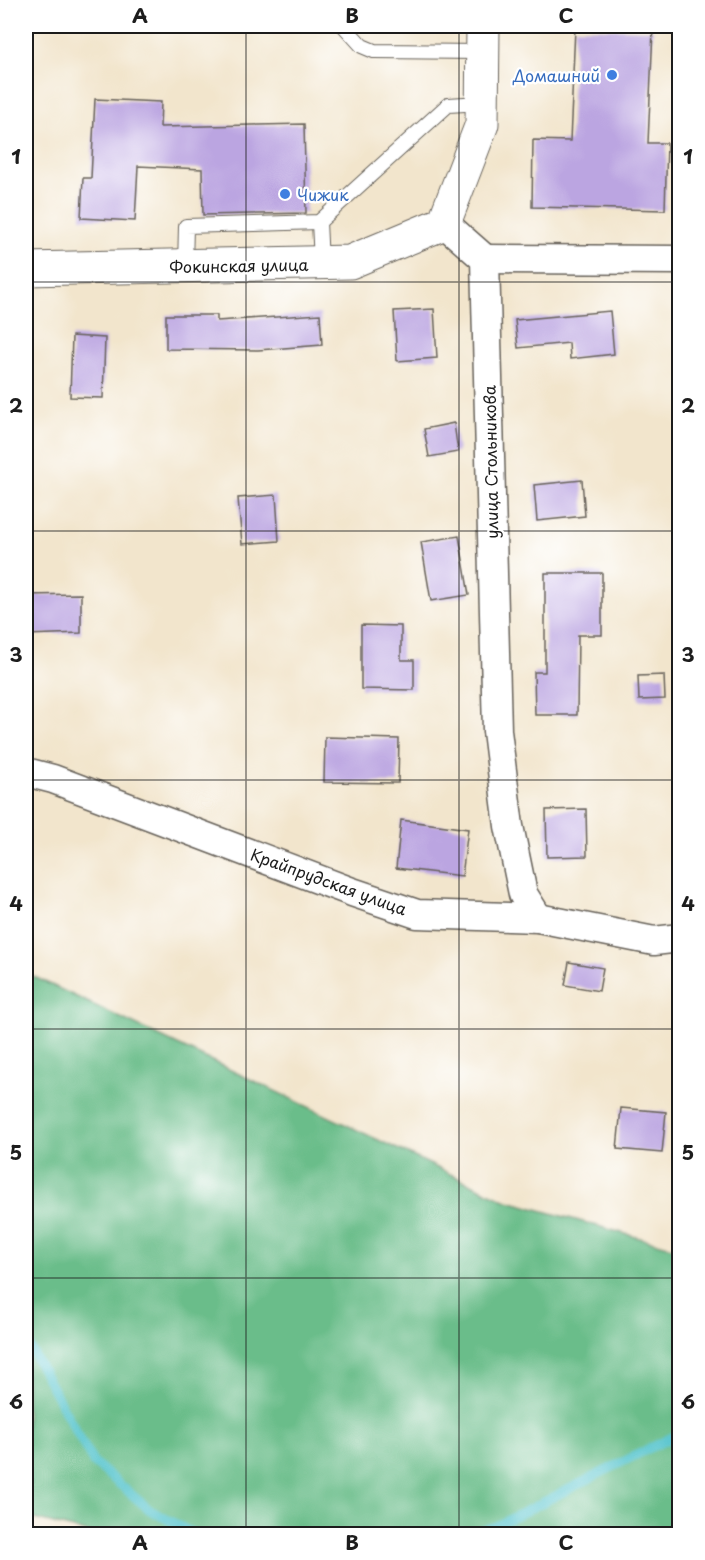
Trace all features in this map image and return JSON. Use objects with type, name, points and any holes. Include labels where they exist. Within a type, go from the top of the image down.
[{"type":"main road","points":[[444,223],[482,124],[483,39]]},
{"type":"main road","name":"Фокинская улица","points":[[26,269],[350,262],[444,223]]},
{"type":"street","points":[[444,223],[484,259],[680,260]]},
{"type":"street","name":"улица Стольникова","points":[[484,259],[497,731],[509,826],[523,894],[538,918]]},
{"type":"street","name":"Крайпрудская улица","points":[[26,772],[63,783],[352,892],[417,914],[538,918],[654,941],[680,938]]},
{"type":"lane","points":[[344,26],[362,46],[374,51],[483,39]]},
{"type":"lane","points":[[185,267],[186,226],[319,222],[448,105],[482,103]]},
{"type":"lane","points":[[319,222],[321,263]]},
{"type":"green space","points":[[26,973],[505,1200],[679,1249],[679,1534],[93,1534],[26,1517]]},
{"type":"building","points":[[575,28],[653,30],[648,143],[667,143],[665,210],[532,207],[533,140],[570,141]]},
{"type":"building","points":[[95,99],[161,102],[160,127],[304,124],[306,213],[203,215],[202,169],[138,166],[135,221],[81,218],[83,178],[91,178]]},
{"type":"building","points":[[434,309],[437,358],[397,361],[394,311]]},
{"type":"building","points":[[610,311],[614,354],[570,359],[569,343],[518,348],[515,320]]},
{"type":"building","points":[[320,314],[322,345],[258,350],[166,349],[166,315],[217,315],[217,321]]},
{"type":"building","points":[[72,336],[105,338],[103,398],[70,397]]},
{"type":"building","points":[[454,423],[458,452],[429,457],[424,429]]},
{"type":"building","points":[[582,480],[585,516],[537,521],[534,485]]},
{"type":"building","points":[[276,495],[279,541],[242,544],[238,498]]},
{"type":"building","points":[[459,536],[469,595],[431,601],[421,542]]},
{"type":"building","points":[[545,573],[602,573],[602,635],[578,635],[577,715],[535,715],[534,672],[545,672]]},
{"type":"building","points":[[81,594],[81,633],[26,635],[26,595]]},
{"type":"building","points":[[361,625],[401,626],[401,660],[414,660],[414,690],[361,689]]},
{"type":"building","points":[[664,675],[665,699],[639,700],[638,676]]},
{"type":"building","points":[[325,737],[399,739],[398,783],[324,782]]},
{"type":"building","points":[[586,809],[587,856],[547,857],[546,810]]},
{"type":"building","points":[[401,820],[468,829],[462,876],[396,868]]},
{"type":"building","points":[[569,962],[603,968],[599,991],[565,985]]},
{"type":"building","points":[[621,1108],[666,1112],[662,1153],[617,1149]]},
{"type":"waterway","points":[[26,1343],[93,1462],[150,1510],[194,1534]]},
{"type":"waterway","points":[[467,1534],[496,1526],[680,1433]]},
{"type":"place","name":"Домашний","points":[[612,75]]},
{"type":"place","name":"Чижик","points":[[285,194]]}]
